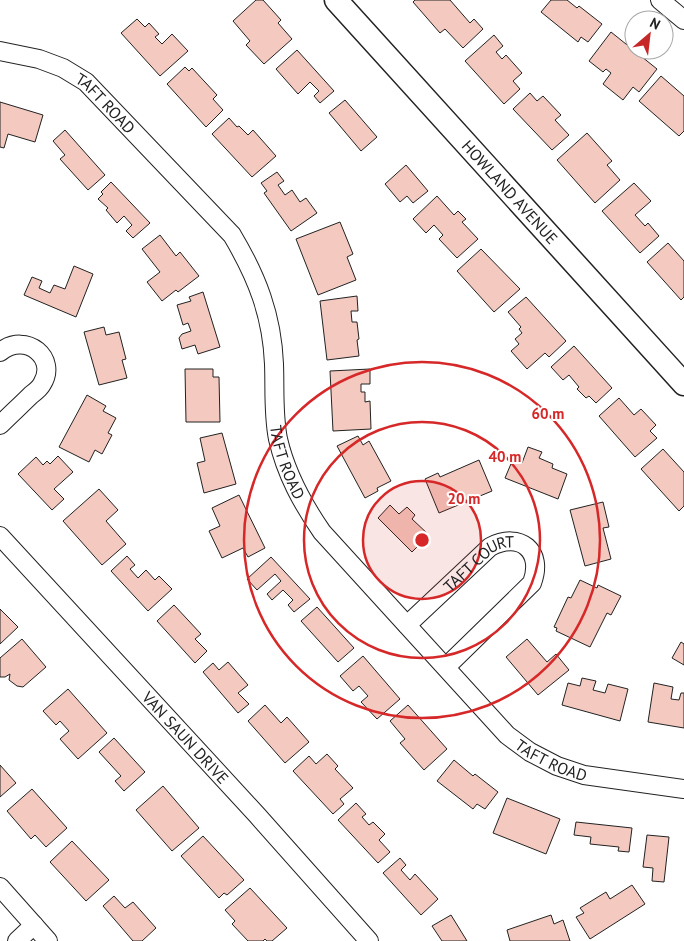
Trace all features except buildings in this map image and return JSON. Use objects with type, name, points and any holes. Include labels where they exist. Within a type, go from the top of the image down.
[{"type":"street","name":"HOWLAND AVENUE","points":[[336,0],[684,384]]},
{"type":"street","points":[[660,0],[684,20]]},
{"type":"street","name":"TAFT ROAD","points":[[0,51],[39,59],[63,68],[86,82],[232,236],[248,263],[262,296],[270,327],[274,363],[273,404],[278,439],[288,473],[304,505],[322,532],[508,735],[530,752],[557,766],[584,775],[684,789]]},
{"type":"street","points":[[0,352],[10,345],[22,343],[32,346],[41,354],[45,363],[46,375],[42,385],[0,425]]},
{"type":"street","name":"VAN SAUN DRIVE","points":[[0,536],[369,941]]},
{"type":"street","name":"TAFT COURT","points":[[407,625],[490,547],[501,541],[512,540],[522,544],[530,551],[535,561],[536,572],[532,583],[446,667]]},
{"type":"street","points":[[0,887],[48,941]]},
{"type":"street","points":[[17,941],[34,925]]}]
